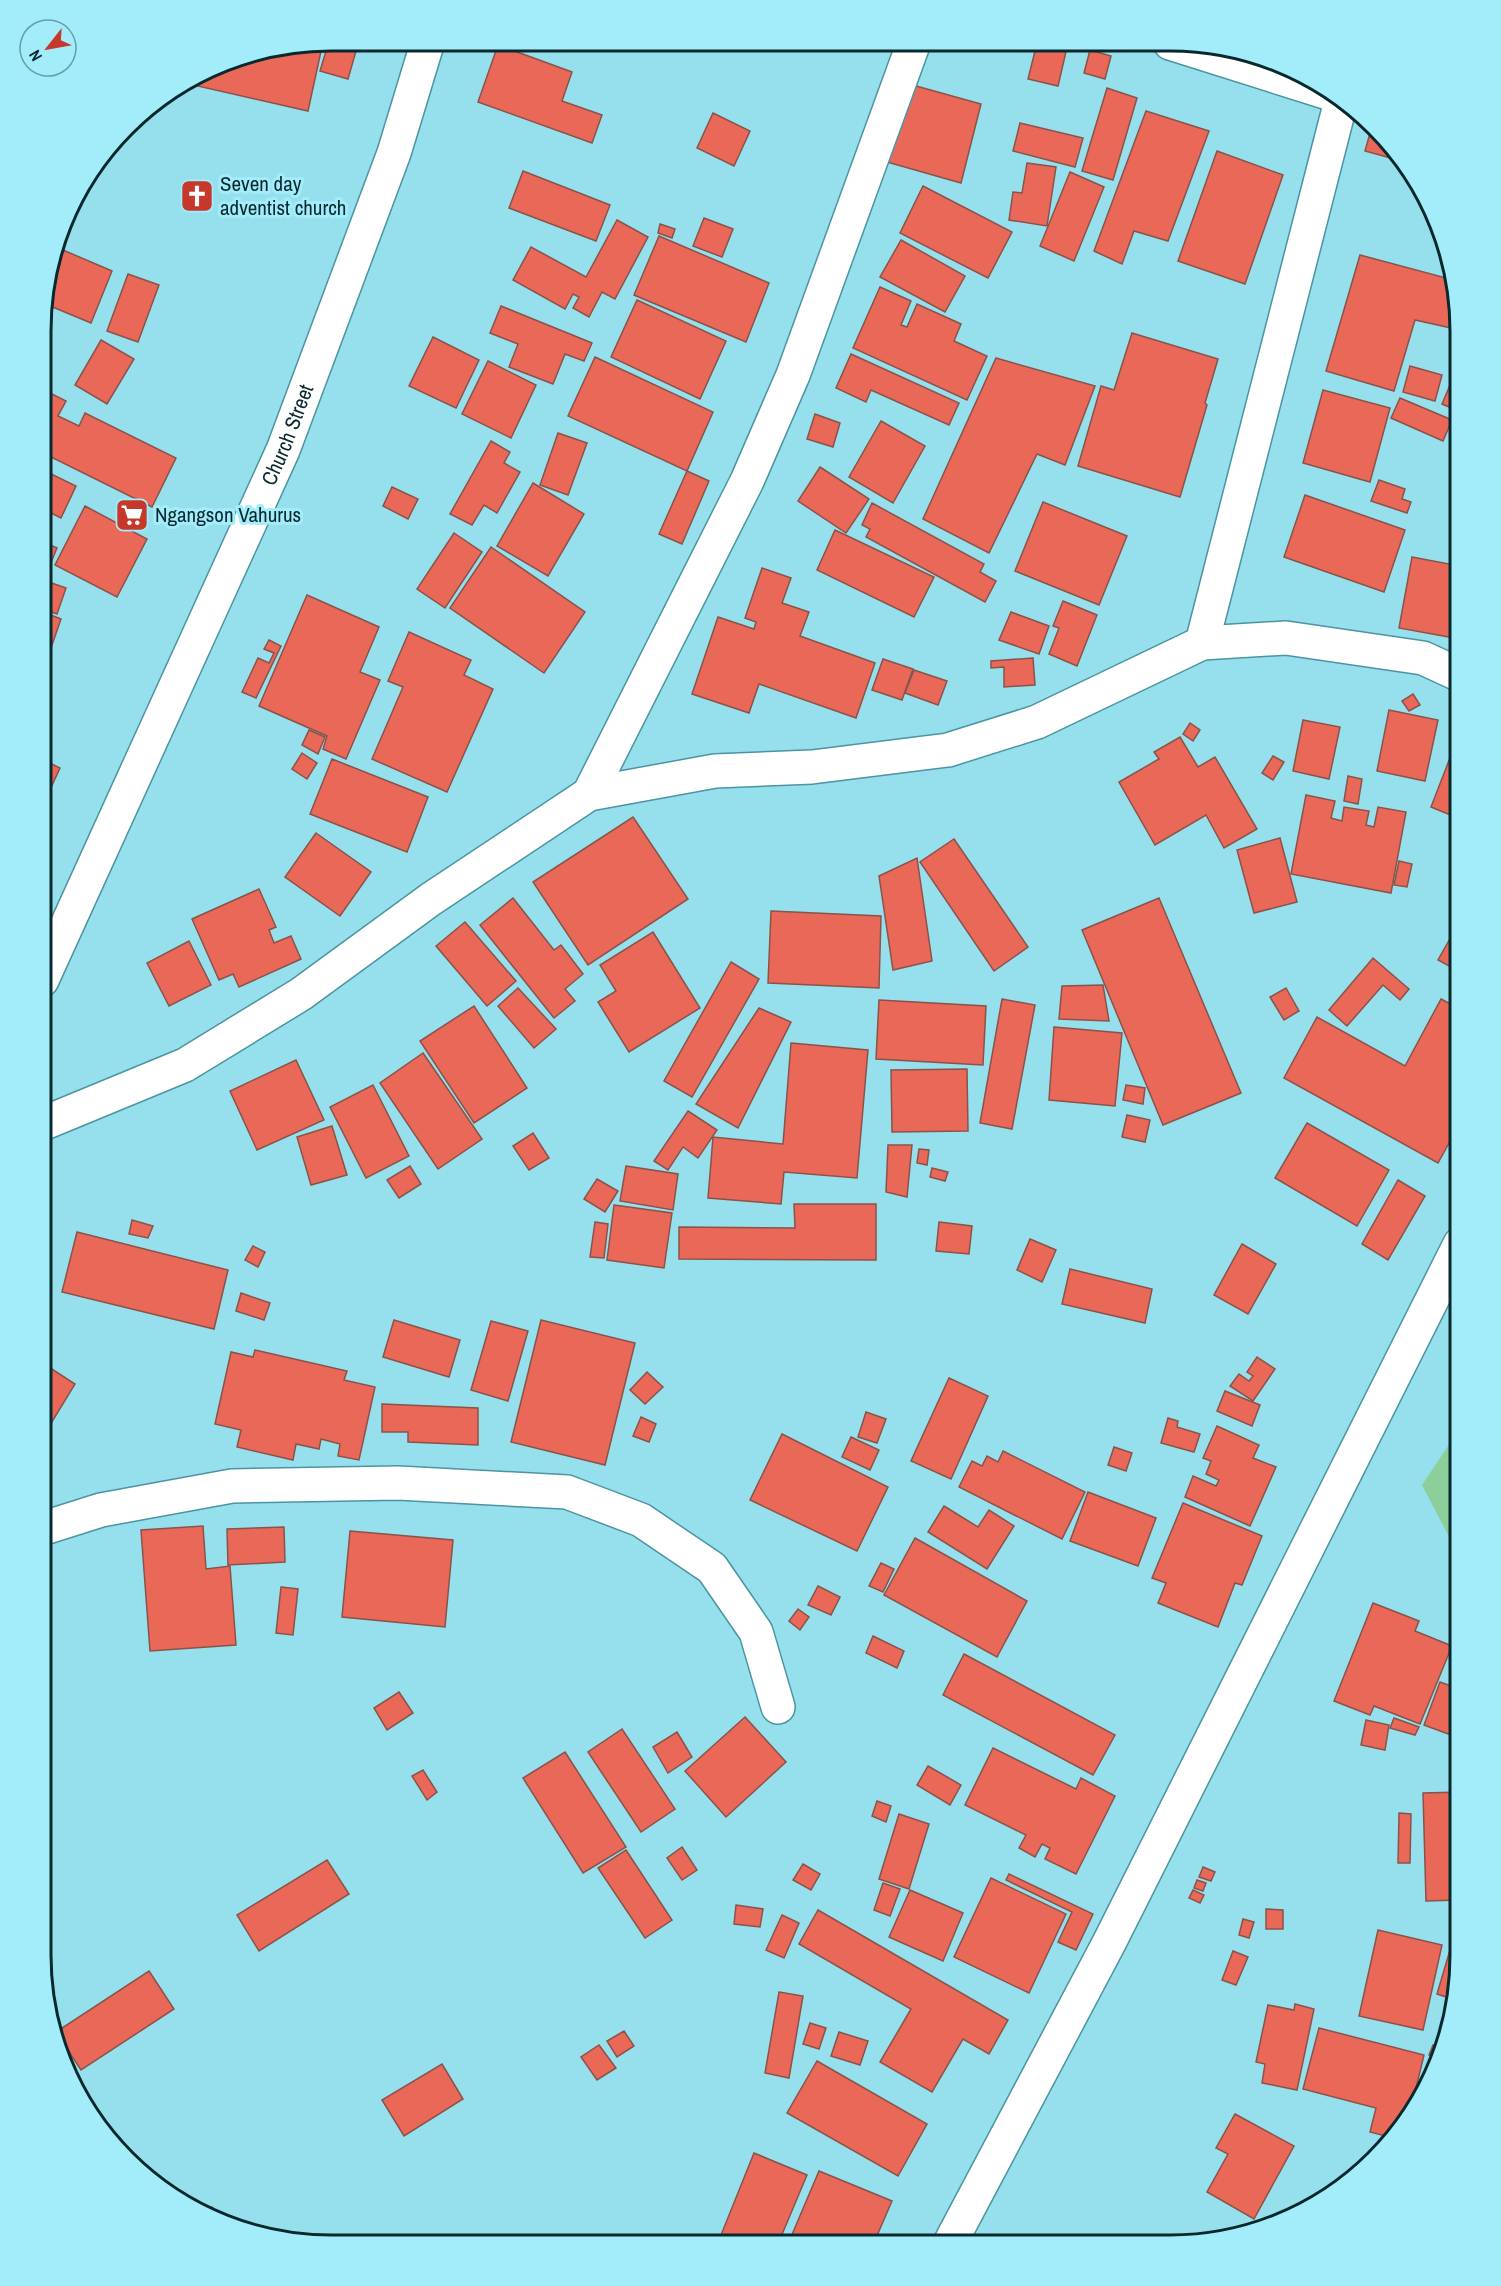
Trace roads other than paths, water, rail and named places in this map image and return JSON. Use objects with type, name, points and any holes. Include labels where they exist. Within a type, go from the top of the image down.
[{"type":"street","name":"Church Street","points":[[51,960],[283,450],[394,153],[425,51]]},
{"type":"street","points":[[589,795],[747,481],[794,375],[911,51]]},
{"type":"street","points":[[1201,53],[1306,86]]},
{"type":"street","points":[[1202,643],[1338,107]]},
{"type":"street","points":[[51,1120],[185,1065],[301,994],[431,899],[589,795],[715,771],[813,767],[948,750],[1037,722],[1202,643],[1286,638],[1423,658],[1450,670]]},
{"type":"street","points":[[954,2235],[1109,1943],[1450,1264]]},
{"type":"street","points":[[51,1526],[101,1510],[232,1486],[398,1483],[567,1492],[641,1520],[711,1568],[756,1632],[778,1707]]},
{"type":"place","name":"Seven day adventist church","points":[[197,196]]},
{"type":"place","name":"Ngangson Vahurus","points":[[132,515]]}]
